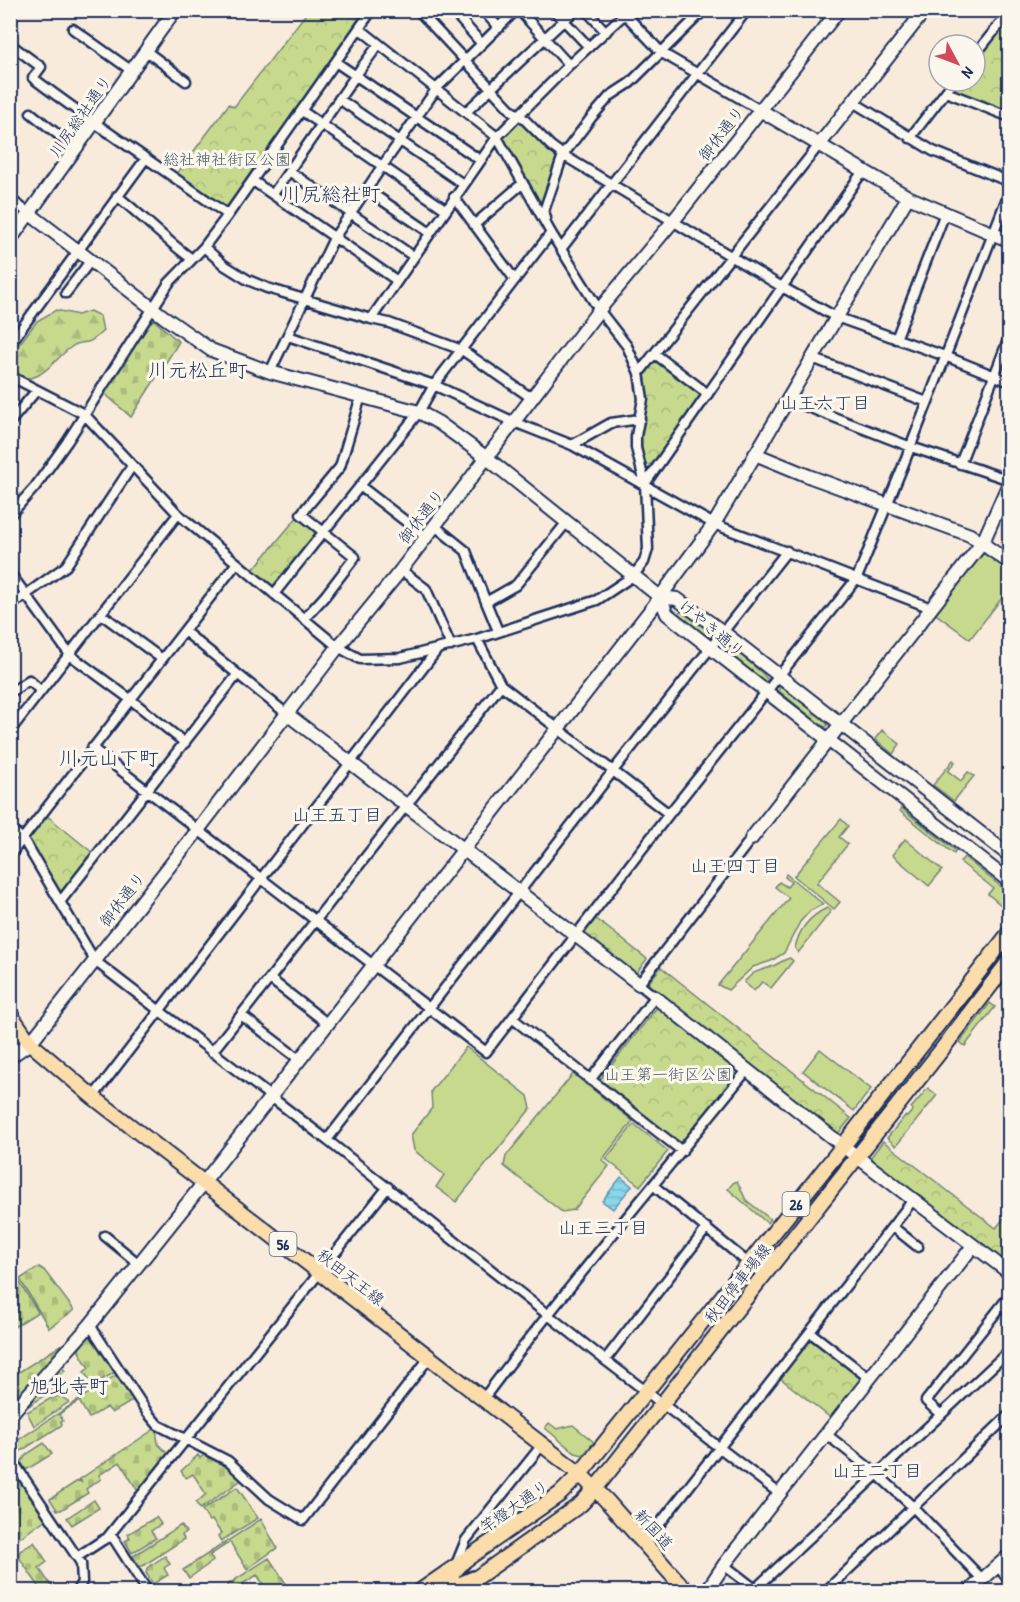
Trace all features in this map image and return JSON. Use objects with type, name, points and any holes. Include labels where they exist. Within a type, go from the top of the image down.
[{"type":"highway","points":[[435,1592],[459,1564]]},
{"type":"highway","points":[[444,1592],[474,1580]]},
{"type":"main road","name":"秋田停車場線","points":[[580,1474],[843,1146],[1010,932]]},
{"type":"main road","name":"秋田停車場線","points":[[456,1592],[581,1504],[595,1489],[1010,960]]},
{"type":"main road","name":"秋田天王線","points":[[10,1014],[30,1043],[93,1097],[580,1474],[595,1489]]},
{"type":"main road","name":"竿燈大通り","points":[[459,1564],[560,1494],[580,1474]]},
{"type":"main road","name":"新国道","points":[[595,1489],[687,1592]]},
{"type":"main road","name":"26","points":[[419,1592],[459,1564]]},
{"type":"street","name":"川尻総社通り","points":[[10,240],[175,10]]},
{"type":"street","points":[[10,515],[35,487],[67,441],[169,283],[204,247],[228,215],[337,63],[372,10]]},
{"type":"street","points":[[418,10],[513,112],[519,114],[550,146],[563,155],[836,317],[1010,382]]},
{"type":"street","points":[[452,10],[482,44]]},
{"type":"street","points":[[483,10],[499,28]]},
{"type":"street","points":[[270,372],[334,238],[437,88],[518,10],[569,65]]},
{"type":"street","points":[[554,10],[590,47]]},
{"type":"street","points":[[466,112],[575,10]]},
{"type":"street","points":[[586,10],[606,32]]},
{"type":"street","points":[[551,233],[544,212],[563,155],[610,96],[630,83],[704,10]]},
{"type":"street","points":[[561,249],[747,10]]},
{"type":"street","name":"御休通り","points":[[10,1057],[30,1043],[95,961],[338,647],[401,570],[599,310],[674,220],[839,10]]},
{"type":"street","points":[[639,373],[925,10]]},
{"type":"street","points":[[987,40],[1010,11]]},
{"type":"street","points":[[370,320],[497,137],[625,12],[662,53],[908,197],[1010,241]]},
{"type":"street","points":[[73,29],[132,71]]},
{"type":"street","points":[[10,376],[84,414],[178,514],[338,647],[360,658],[400,658],[477,639],[597,600],[633,576],[644,562],[648,549],[645,484],[636,448],[643,399],[639,373],[627,346],[599,310],[551,233],[497,137],[360,29]]},
{"type":"street","points":[[10,44],[41,67],[33,78],[94,124],[228,215]]},
{"type":"street","points":[[273,194],[379,44]]},
{"type":"street","points":[[146,51],[186,81]]},
{"type":"street","points":[[337,63],[480,160]]},
{"type":"street","points":[[910,138],[945,93]]},
{"type":"street","points":[[949,93],[1010,117]]},
{"type":"street","points":[[339,99],[463,184]]},
{"type":"street","points":[[853,102],[933,151],[1010,182]]},
{"type":"street","points":[[302,111],[445,209]]},
{"type":"street","points":[[31,113],[76,149]]},
{"type":"street","points":[[10,344],[146,158]]},
{"type":"street","points":[[289,171],[413,255]]},
{"type":"street","points":[[645,484],[862,171]]},
{"type":"street","points":[[253,181],[396,280]]},
{"type":"street","points":[[474,225],[523,183]]},
{"type":"street","points":[[367,190],[429,232]]},
{"type":"street","points":[[92,748],[486,1052],[669,814],[857,578],[911,447],[1010,190]]},
{"type":"street","points":[[117,196],[142,216],[170,244],[192,260]]},
{"type":"street","points":[[454,197],[515,280]]},
{"type":"street","points":[[10,1414],[90,1325],[271,1098],[660,597],[714,524],[908,197]]},
{"type":"street","points":[[10,199],[211,350],[270,372],[419,412],[459,436],[660,597]]},
{"type":"street","points":[[896,339],[945,213]]},
{"type":"street","points":[[274,594],[419,412],[434,385],[551,233]]},
{"type":"street","points":[[204,247],[224,265],[248,280],[305,301],[370,320],[389,323],[462,350],[532,399]]},
{"type":"street","points":[[66,293],[91,260]]},
{"type":"street","points":[[960,464],[1010,335]]},
{"type":"street","points":[[288,336],[434,385],[572,446],[645,484],[714,524],[932,608]]},
{"type":"street","points":[[655,354],[708,394]]},
{"type":"street","points":[[812,358],[927,402]]},
{"type":"street","points":[[10,422],[36,391]]},
{"type":"street","points":[[304,619],[355,557],[301,514],[340,466],[361,396]]},
{"type":"street","points":[[639,984],[983,542],[1010,481],[911,447],[787,399]]},
{"type":"street","points":[[572,446],[611,423],[640,419]]},
{"type":"street","points":[[754,454],[970,535],[1010,563]]},
{"type":"street","points":[[10,606],[66,566],[132,466]]},
{"type":"street","points":[[360,486],[426,537]]},
{"type":"street","points":[[10,731],[178,514]]},
{"type":"street","points":[[486,602],[516,585],[567,522]]},
{"type":"street","points":[[435,526],[466,551],[498,631]]},
{"type":"street","points":[[327,1140],[787,551]]},
{"type":"street","points":[[10,855],[236,564]]},
{"type":"street","points":[[401,570],[426,588],[451,646]]},
{"type":"street","points":[[10,573],[70,655],[185,742]]},
{"type":"street","name":"けやき通り","points":[[1010,856],[723,632],[677,599],[660,597],[667,614],[1010,882]]},
{"type":"street","points":[[101,614],[162,659]]},
{"type":"street","points":[[184,631],[287,714],[350,760],[748,1069],[843,1146],[1009,1272]]},
{"type":"street","points":[[477,639],[501,685],[669,814]]},
{"type":"street","points":[[93,1097],[437,649]]},
{"type":"street","points":[[60,903],[237,675]]},
{"type":"street","points":[[10,693],[29,680],[41,691]]},
{"type":"street","points":[[212,1052],[501,685]]},
{"type":"street","points":[[10,829],[23,839],[95,961],[780,1494]]},
{"type":"street","points":[[270,979],[328,1024]]},
{"type":"street","points":[[590,1080],[655,997]]},
{"type":"street","points":[[241,1015],[300,1060]]},
{"type":"street","points":[[512,1018],[682,1151]]},
{"type":"street","points":[[483,1399],[547,1314],[748,1069]]},
{"type":"street","points":[[654,1186],[764,1275]]},
{"type":"street","points":[[77,1557],[107,1538],[388,1187]]},
{"type":"street","points":[[644,1544],[913,1200]]},
{"type":"street","points":[[892,1227],[918,1247]]},
{"type":"street","points":[[605,1360],[707,1228]]},
{"type":"street","points":[[105,1236],[139,1264]]},
{"type":"street","points":[[705,1592],[973,1246]]},
{"type":"street","points":[[941,1415],[926,1401],[1010,1295]]},
{"type":"street","points":[[90,1325],[158,1425],[228,1461],[269,1498],[303,1520],[429,1358]]},
{"type":"street","points":[[811,1333],[869,1378]]},
{"type":"street","points":[[724,1565],[755,1589],[1010,1350]]},
{"type":"street","points":[[825,1592],[1010,1414]]},
{"type":"street","points":[[826,1434],[877,1474],[913,1507],[982,1579]]},
{"type":"street","points":[[459,1564],[466,1540],[542,1445]]},
{"type":"street","points":[[10,1456],[82,1567],[82,1582],[76,1592]]},
{"type":"street","points":[[107,1538],[114,1539],[148,1592]]},
{"type":"street","points":[[968,1592],[1010,1555]]},
{"type":"street","points":[[997,1566],[1010,1581]]},
{"type":"green space","name":"総社神社街区公園","points":[[308,11],[368,11],[227,210],[176,175],[229,104],[234,107]]},
{"type":"green space","points":[[1009,16],[1009,113],[955,93],[987,93],[987,44]]},
{"type":"green space","points":[[519,114],[563,155],[544,211],[551,233],[497,137]]},
{"type":"green space","points":[[56,310],[78,315],[90,311],[100,316],[103,331],[90,341],[72,346],[36,376],[28,378],[20,376],[11,370],[11,356],[37,321]]},
{"type":"green space","points":[[154,320],[179,342],[131,417],[102,391],[145,321]]},
{"type":"green space","points":[[654,360],[700,391],[701,394],[654,463],[646,466],[643,463],[641,440],[645,413],[645,376],[646,370]]},
{"type":"green space","points":[[298,516],[319,533],[274,589],[252,571]]},
{"type":"green space","points":[[983,554],[991,556],[1009,570],[1009,589],[970,639],[933,612],[975,560]]},
{"type":"green space","points":[[681,611],[714,635],[714,640],[678,615]]},
{"type":"green space","points":[[719,641],[724,641],[768,680],[762,681],[719,646]]},
{"type":"green space","points":[[779,686],[784,687],[828,725],[822,726],[779,691]]},
{"type":"green space","points":[[882,730],[900,744],[893,754],[875,739]]},
{"type":"green space","points":[[953,760],[955,762],[948,771],[961,781],[968,772],[974,776],[954,801],[933,785]]},
{"type":"green space","points":[[901,808],[956,851],[954,854],[901,812]]},
{"type":"green space","points":[[46,815],[93,853],[64,891],[59,893],[29,843],[28,837]]},
{"type":"green space","points":[[841,819],[848,826],[839,837],[848,844],[817,883],[840,902],[834,909],[794,876]]},
{"type":"green space","points":[[905,839],[942,870],[929,886],[892,855]]},
{"type":"green space","points":[[964,857],[1009,893],[1009,912],[988,894],[993,888],[960,862]]},
{"type":"green space","points":[[786,874],[823,904],[810,911],[800,922],[784,953],[771,961],[753,967],[728,990],[718,985],[789,898],[775,887],[779,882],[787,887],[791,882],[785,877]]},
{"type":"green space","points":[[827,908],[831,911],[798,953],[795,948],[802,929],[810,919]]},
{"type":"green space","points":[[594,917],[647,959],[633,977],[580,935]]},
{"type":"green space","points":[[790,958],[793,961],[771,988],[762,982],[754,991],[744,982],[755,972]]},
{"type":"green space","points":[[661,967],[851,1118],[836,1136],[646,986]]},
{"type":"green space","points":[[990,1003],[995,1007],[965,1046],[960,1042]]},
{"type":"green space","name":"山王第一街区公園","points":[[658,1006],[734,1066],[736,1078],[682,1147],[599,1081]]},
{"type":"green space","points":[[466,1047],[528,1096],[531,1108],[456,1202],[436,1187],[444,1175],[414,1150],[411,1135],[432,1108],[431,1091]]},
{"type":"green space","points":[[820,1049],[871,1089],[854,1111],[803,1071]]},
{"type":"green space","points":[[573,1074],[633,1121],[602,1160],[609,1166],[574,1210],[562,1212],[504,1166],[506,1156]]},
{"type":"green space","points":[[928,1088],[937,1095],[896,1146],[887,1138],[913,1110],[911,1108]]},
{"type":"green space","points":[[634,1124],[668,1151],[640,1186],[606,1159]]},
{"type":"green space","points":[[883,1141],[996,1228],[1009,1212],[1009,1254],[1004,1262],[870,1158]]},
{"type":"green space","points":[[737,1181],[746,1200],[770,1219],[767,1223],[728,1189]]},
{"type":"green space","points":[[39,1267],[44,1270],[74,1310],[49,1328],[20,1279]]},
{"type":"green space","points":[[18,1280],[38,1312],[11,1329],[11,1284]]},
{"type":"green space","points":[[92,1333],[117,1371],[93,1385],[84,1372],[89,1368],[78,1350]]},
{"type":"green space","points":[[812,1338],[864,1378],[832,1419],[780,1378]]},
{"type":"green space","points":[[66,1342],[15,1400],[11,1401],[11,1366],[16,1374]]},
{"type":"green space","points":[[62,1367],[65,1371],[53,1381],[57,1387],[23,1410]]},
{"type":"green space","points":[[119,1373],[134,1400],[112,1413],[107,1407],[89,1418],[79,1401],[59,1414],[63,1421],[62,1425],[21,1451],[16,1451],[11,1445]]},
{"type":"green space","points":[[55,1396],[62,1397],[69,1402],[34,1426],[27,1412]]},
{"type":"green space","points":[[549,1423],[557,1429],[573,1425],[594,1442],[583,1455],[575,1453],[545,1428]]},
{"type":"green space","points":[[156,1428],[158,1444],[169,1455],[139,1493],[120,1462],[99,1475],[101,1479],[86,1489],[88,1493],[61,1510],[57,1510],[50,1499],[79,1480],[82,1483],[80,1479]]},
{"type":"green space","points":[[44,1443],[52,1454],[26,1470],[21,1462],[27,1454]]},
{"type":"green space","points":[[207,1453],[227,1464],[243,1479],[200,1509],[196,1503],[206,1494],[193,1474],[186,1478],[181,1471],[198,1455],[200,1458]]},
{"type":"green space","points":[[11,1467],[46,1519],[11,1544],[11,1517],[15,1513],[11,1505]]},
{"type":"green space","points":[[237,1487],[258,1518],[221,1541],[218,1536],[221,1533],[202,1510]]},
{"type":"green space","points":[[94,1500],[99,1508],[72,1525],[67,1518]]},
{"type":"green space","points":[[156,1517],[161,1524],[151,1531],[156,1538],[132,1553],[125,1541],[130,1538],[128,1534]]},
{"type":"green space","points":[[261,1519],[277,1548],[247,1569],[230,1542],[210,1555],[213,1561],[189,1578],[183,1570]]},
{"type":"green space","points":[[181,1525],[186,1532],[182,1535],[184,1539],[143,1566],[139,1566],[133,1556]]},
{"type":"green space","points":[[34,1542],[47,1562],[39,1568],[54,1590],[42,1591],[18,1556],[20,1551]]},
{"type":"green space","points":[[165,1556],[170,1564],[164,1568],[168,1575],[153,1584],[146,1573],[147,1568]]},
{"type":"green space","points":[[269,1558],[291,1591],[268,1591],[257,1575],[231,1591],[227,1585]]},
{"type":"water","points":[[621,1177],[632,1186],[613,1209],[602,1201]]},
{"type":"district","name":"川尻総社町","points":[[331,193]]},
{"type":"district","name":"川元松丘町","points":[[198,369]]},
{"type":"district","name":"山王六丁目","points":[[825,402]]},
{"type":"district","name":"川元山下町","points":[[109,757]]},
{"type":"district","name":"山王五丁目","points":[[337,814]]},
{"type":"district","name":"山王四丁目","points":[[735,865]]},
{"type":"district","name":"山王三丁目","points":[[603,1227]]},
{"type":"district","name":"旭北寺町","points":[[69,1385]]},
{"type":"district","name":"山王二丁目","points":[[877,1470]]}]
